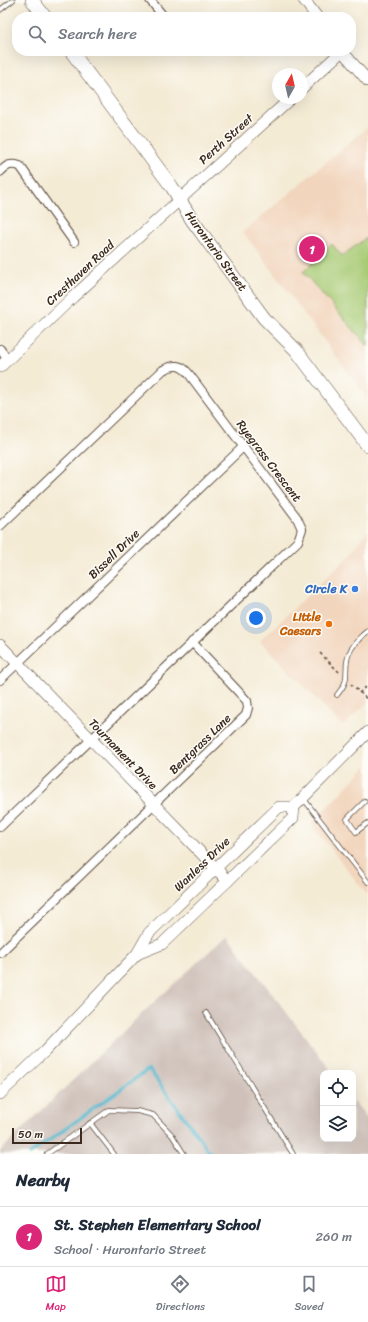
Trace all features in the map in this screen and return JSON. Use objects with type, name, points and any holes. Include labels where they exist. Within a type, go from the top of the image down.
[{"type":"main road","points":[[32,0],[41,12]]},
{"type":"main road","name":"Hurontario Street","points":[[75,56],[264,318],[296,350],[368,446]]},
{"type":"street","points":[[150,0],[160,12]]},
{"type":"street","points":[[304,0],[313,12]]},
{"type":"street","points":[[308,82],[337,56]]},
{"type":"street","points":[[346,56],[368,81]]},
{"type":"street","name":"Perth Street","points":[[180,200],[284,104]]},
{"type":"street","points":[[0,172],[12,163],[20,166],[74,242]]},
{"type":"street","name":"Cresthaven Road","points":[[4,363],[73,297],[180,200]]},
{"type":"street","points":[[0,349],[4,363]]},
{"type":"street","name":"Ryegrass Crescent","points":[[0,526],[163,370],[170,366],[177,365],[184,368],[244,446],[297,518],[302,529],[298,541],[0,827]]},
{"type":"street","name":"Bissell Drive","points":[[0,680],[244,446]]},
{"type":"street","name":"Bentgrass Lane","points":[[153,805],[241,721],[248,708],[247,700],[242,693],[192,642]]},
{"type":"street","name":"Tournament Drive","points":[[0,645],[228,881]]},
{"type":"street","name":"Wanless Drive","points":[[137,954],[162,944],[228,881],[293,818],[294,807],[368,732]]},
{"type":"street","points":[[0,953],[153,805]]},
{"type":"street","name":"Wanless Drive","points":[[0,1094],[45,1051],[137,954],[149,933],[279,807],[294,807]]},
{"type":"lane","points":[[0,10],[13,0]]},
{"type":"lane","points":[[337,695],[347,680],[348,656],[359,639],[368,631]]},
{"type":"lane","points":[[303,798],[368,882]]},
{"type":"lane","points":[[365,801],[347,820],[356,832],[368,823]]},
{"type":"lane","points":[[206,1013],[293,1154]]},
{"type":"lane","points":[[47,1154],[109,1110],[137,1111],[153,1115],[172,1135],[184,1154]]},
{"type":"lane","points":[[90,1123],[114,1154]]},
{"type":"path","points":[[359,693],[368,685]]},
{"type":"shaded area","points":[[368,127],[368,399],[243,232]]},
{"type":"shaded area","points":[[368,530],[368,644],[366,646],[368,647],[368,702],[343,726],[260,641],[350,555]]},
{"type":"shaded area","points":[[368,764],[368,896],[311,824]]},
{"type":"shaded area","points":[[227,935],[331,1070],[320,1070],[320,1142],[356,1142],[356,1104],[368,1119],[368,1154],[0,1154],[0,1151],[136,1019]]},
{"type":"green space","points":[[366,238],[368,240],[368,346],[303,272],[332,244],[342,256]]},
{"type":"waterway","points":[[30,1154],[149,1069],[211,1154]]},
{"type":"place","name":"St. Stephen Elementary School","points":[[312,249]]},
{"type":"place","name":"Circle K","points":[[355,589]]},
{"type":"place","name":"Little Caesars","points":[[329,624]]}]
